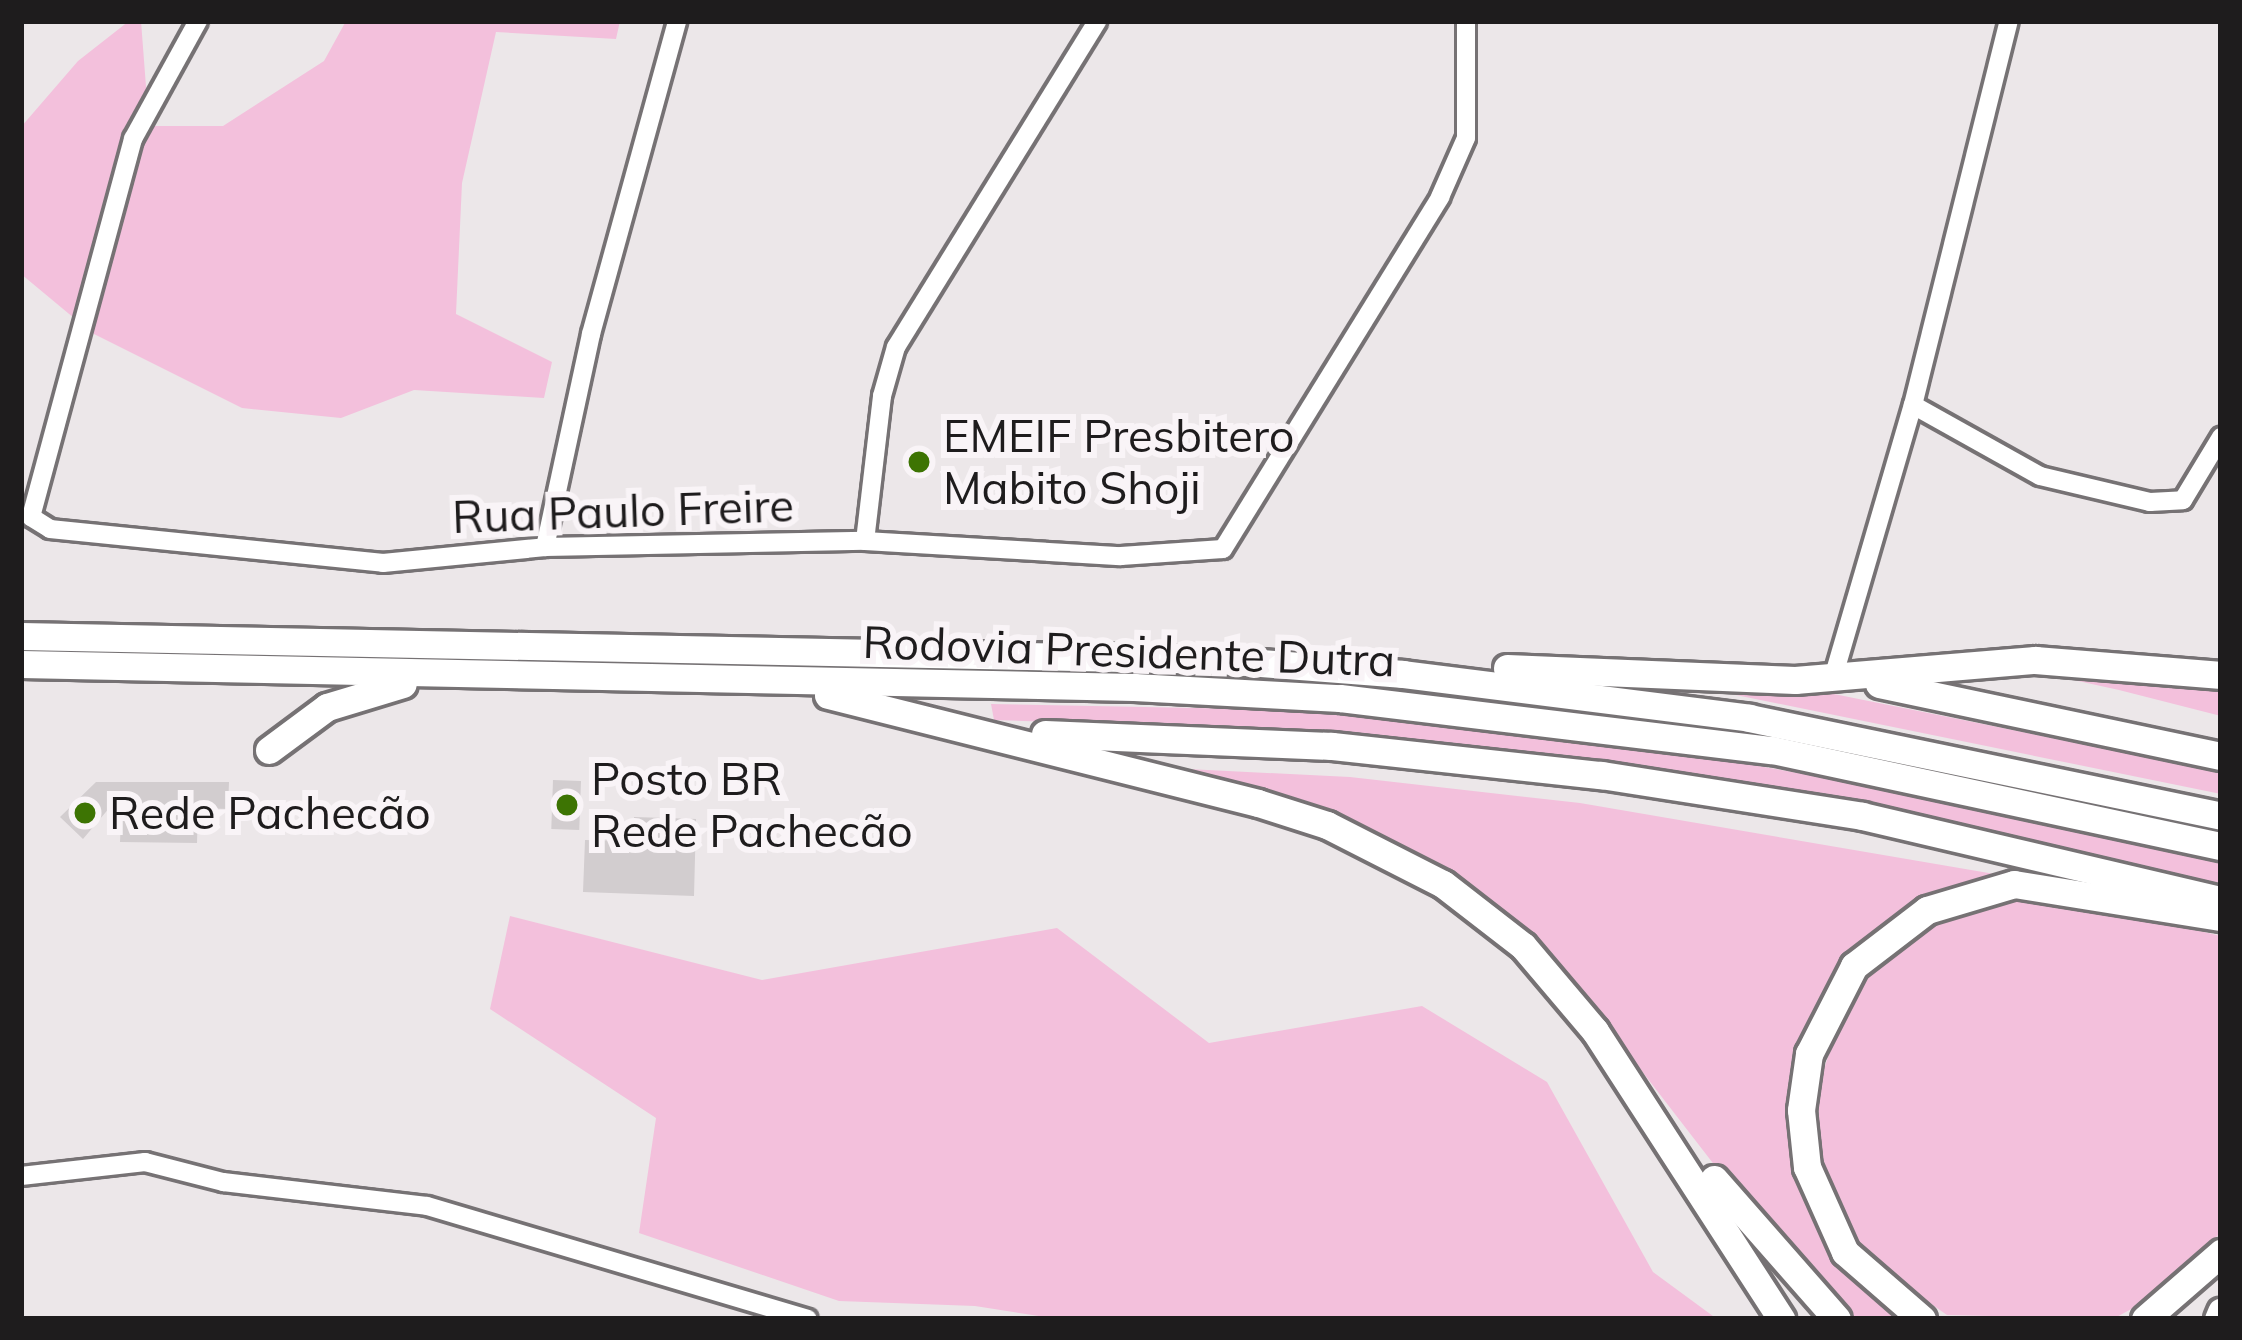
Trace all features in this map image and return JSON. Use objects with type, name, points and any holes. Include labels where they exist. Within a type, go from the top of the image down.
[{"type":"highway","name":"Rodovia Presidente Dutra","points":[[21,636],[1222,660],[1484,682],[1749,718],[2221,816]]},
{"type":"highway","points":[[1222,660],[1833,678],[2015,661],[2221,675]]},
{"type":"highway","name":"Rodovia Presidente Dutra","points":[[21,664],[1134,686],[1459,708],[1869,768],[2221,845]]},
{"type":"highway","points":[[269,750],[328,707],[372,689],[469,675]]},
{"type":"highway","points":[[1833,678],[2012,707],[2221,755]]},
{"type":"highway","points":[[641,679],[847,697],[1258,803],[1387,852],[1523,946],[1837,1319]]},
{"type":"highway","points":[[987,731],[1332,746],[1601,775],[1862,816],[2221,900]]},
{"type":"highway","points":[[1922,1319],[1845,1252],[1807,1166],[1801,1111],[1809,1054],[1854,966],[1927,910],[2014,884],[2221,917]]},
{"type":"highway","points":[[1627,1075],[1781,1319]]},
{"type":"highway","points":[[2145,1319],[2221,1253]]},
{"type":"street","points":[[31,517],[133,139],[198,21]]},
{"type":"street","points":[[545,547],[591,334],[677,21]]},
{"type":"street","points":[[865,541],[882,396],[896,346],[1097,21]]},
{"type":"street","name":"Rua Paulo Freire","points":[[31,517],[50,530],[383,563],[545,547],[865,541],[1121,556],[1223,549],[1448,177],[1466,138],[1466,21]]},
{"type":"street","points":[[1833,678],[1913,405],[2009,21]]},
{"type":"street","points":[[1913,405],[2040,476],[2150,502],[2183,500],[2221,437]]},
{"type":"street","points":[[21,492],[31,517]]},
{"type":"street","points":[[21,1176],[146,1162],[223,1182],[427,1206],[808,1319]]},
{"type":"shaded area","points":[[129,21],[141,21],[149,126],[223,126],[324,61],[346,21],[620,21],[616,39],[496,32],[462,183],[456,314],[552,362],[544,398],[414,390],[341,418],[242,408],[92,333],[21,274],[21,127],[78,61]]},
{"type":"shaded area","points":[[2037,672],[2221,685],[2221,716],[2119,690]]},
{"type":"shaded area","points":[[1819,691],[2221,772],[2221,794],[1731,694]]},
{"type":"shaded area","points":[[991,704],[1293,710],[1678,752],[2011,810],[2221,862],[2221,884],[1913,814],[1111,724],[994,720]]},
{"type":"shaded area","points":[[1168,768],[1350,777],[1580,803],[2012,877],[1860,950],[1794,1123],[1866,1288],[1905,1319],[1851,1319],[1828,1300],[1770,1237],[1556,960],[1478,892],[1354,822]]},
{"type":"shaded area","points":[[2005,900],[2102,908],[2221,936],[2221,1232],[2166,1290],[2113,1319],[1947,1315],[1867,1259],[1824,1181],[1816,1093],[1848,997],[1892,948],[1941,917]]},
{"type":"shaded area","points":[[510,916],[762,980],[1057,928],[1209,1043],[1422,1006],[1547,1082],[1653,1272],[1717,1319],[1058,1319],[975,1306],[839,1301],[639,1233],[656,1118],[490,1009]]},
{"type":"building","name":"Posto BR Rede Pachecão","points":[[553,780],[581,781],[579,830],[551,829]]},
{"type":"building","name":"Rede Pachecão","points":[[96,782],[229,782],[228,809],[198,808],[197,843],[120,842],[122,793],[83,839],[60,817]]},
{"type":"building","points":[[634,817],[696,819],[694,896],[583,892],[585,840],[633,841]]},
{"type":"place","name":"EMEIF Presbitero Mabito Shoji","points":[[919,462]]},
{"type":"place","name":"Posto BR Rede Pachecão","points":[[567,805]]},
{"type":"place","name":"Rede Pachecão","points":[[85,813]]}]
